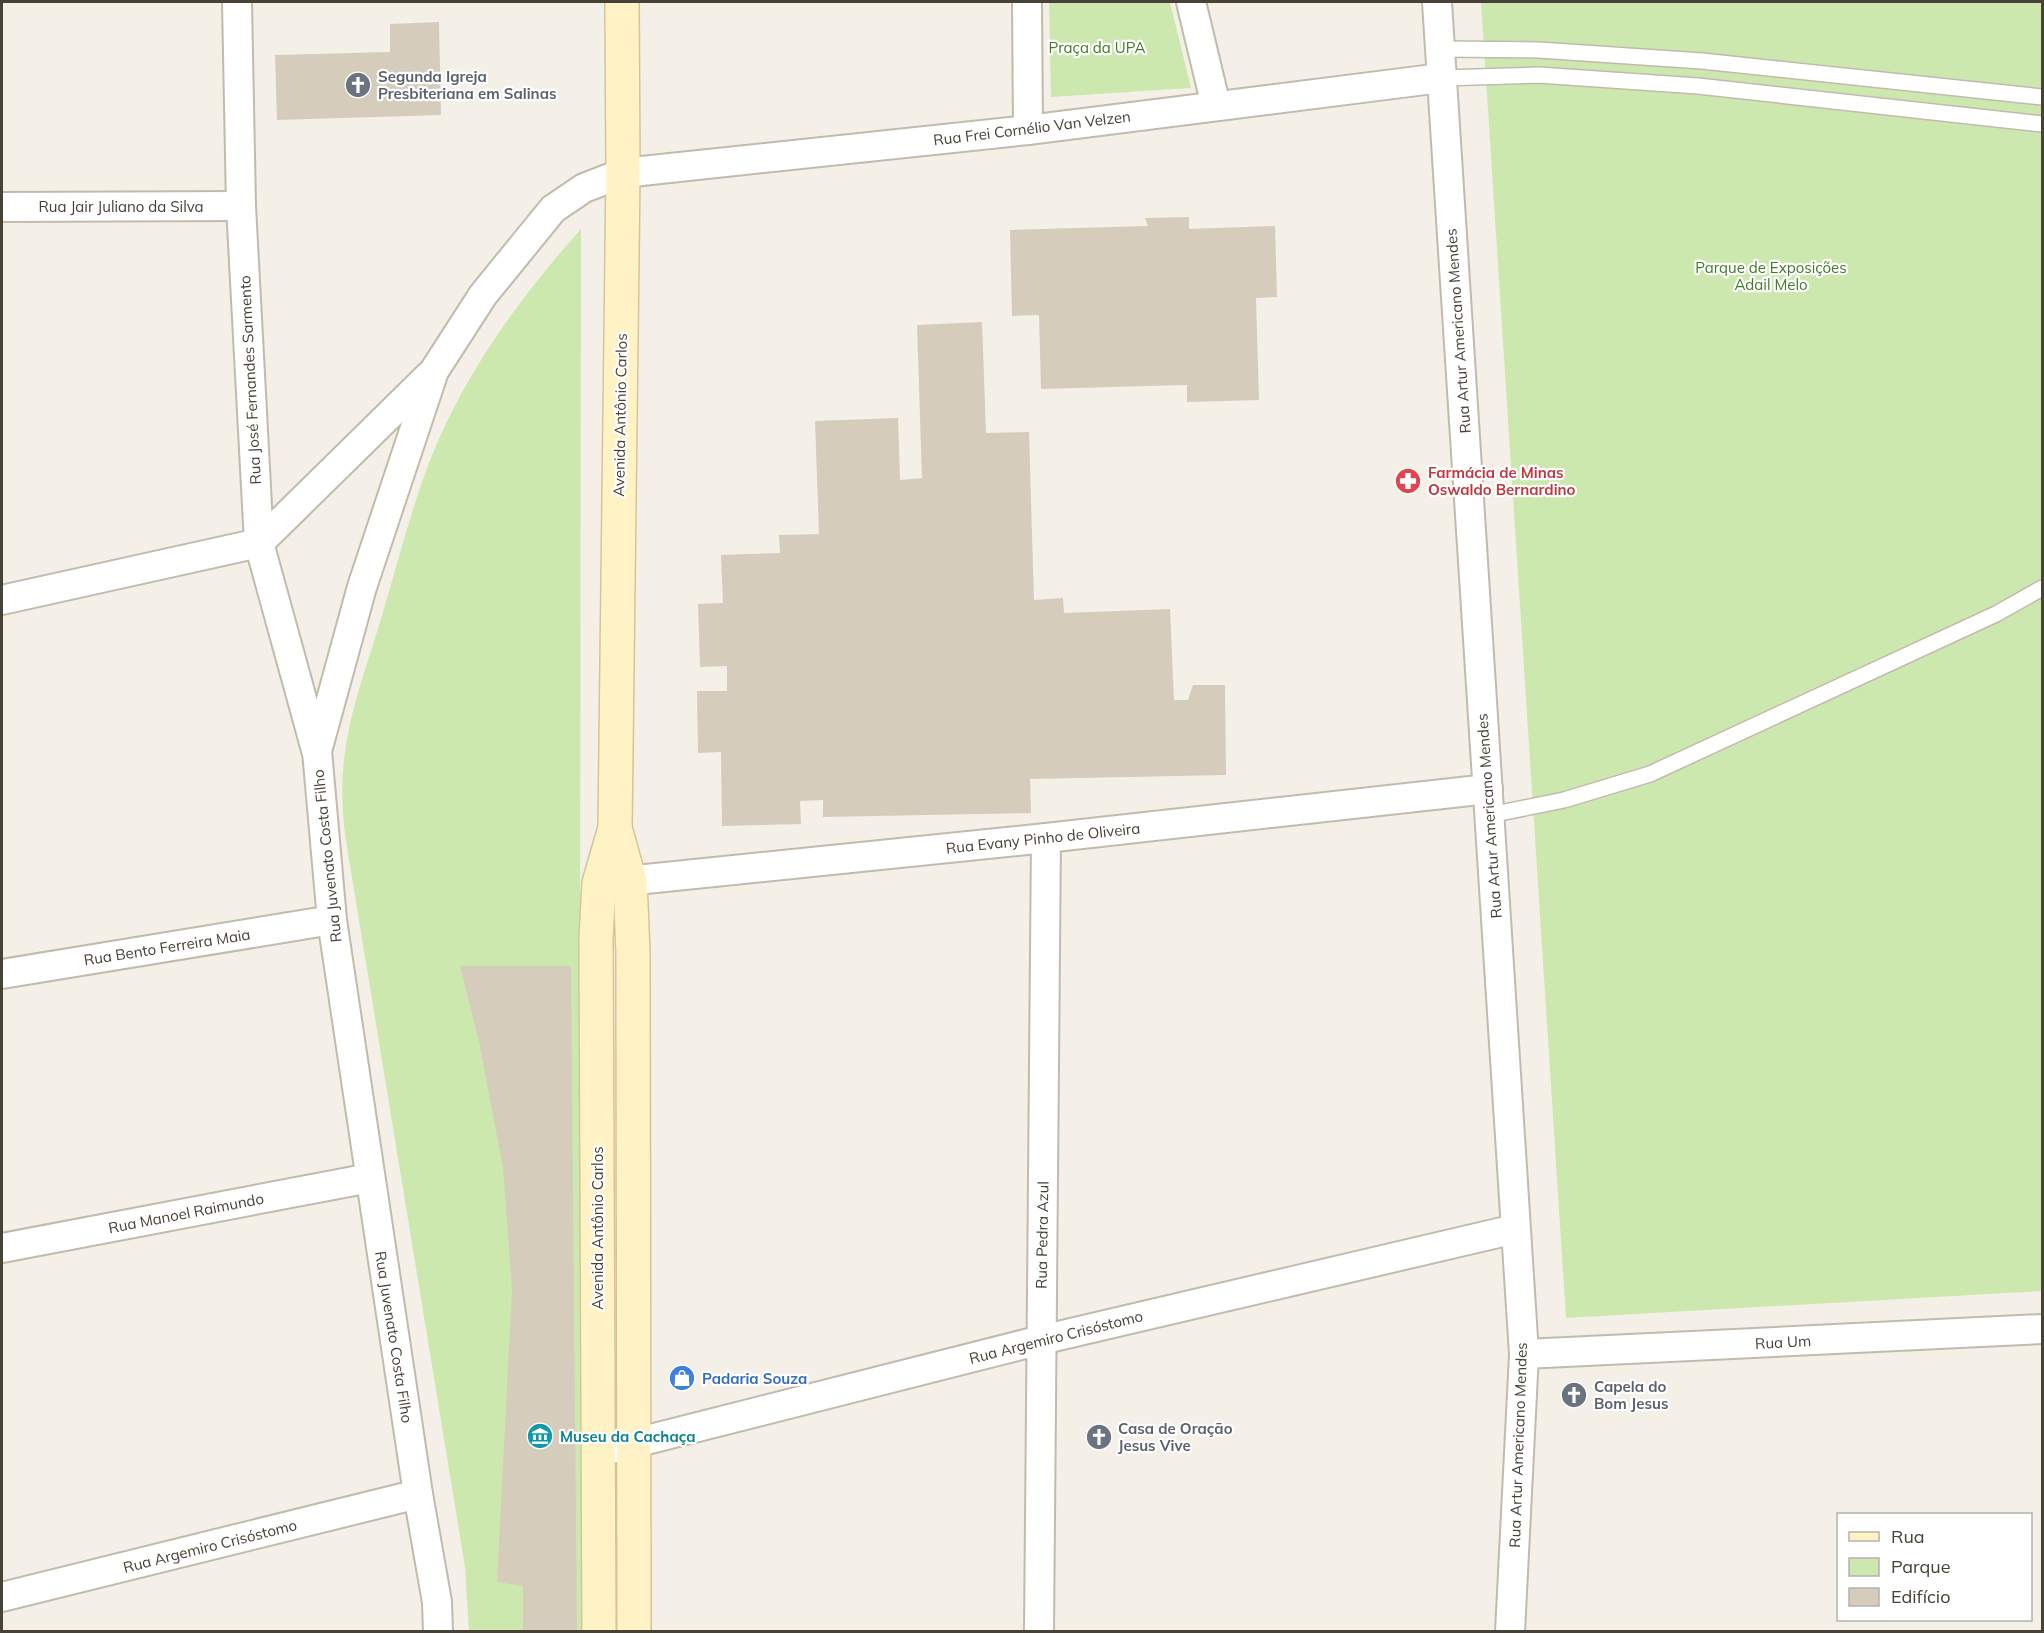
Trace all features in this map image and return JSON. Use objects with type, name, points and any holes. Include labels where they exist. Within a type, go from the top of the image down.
[{"type":"main road","name":"Avenida Antônio Carlos","points":[[621,2],[623,173],[614,883],[633,952],[634,1632]]},
{"type":"main road","name":"Avenida Antônio Carlos","points":[[599,1632],[596,938],[614,883]]},
{"type":"main road","points":[[597,1233],[633,1234]]},
{"type":"street","name":"Rua José Fernandes Sarmento","points":[[237,2],[241,206],[259,543],[316,751]]},
{"type":"street","points":[[1028,2],[1028,130]]},
{"type":"street","points":[[1191,2],[1216,106]]},
{"type":"street","name":"Rua Artur Americano Mendes","points":[[1437,2],[1524,1354],[1510,1632]]},
{"type":"street","name":"Rua Frei Cornélio Van Velzen","points":[[623,173],[1028,130],[1441,78]]},
{"type":"street","name":"Rua Juvenato Costa Filho","points":[[438,1632],[437,1602],[418,1494],[332,920],[316,751],[362,587],[434,371],[483,295],[553,209],[584,188],[623,173]]},
{"type":"street","name":"Rua Jair Juliano da Silva","points":[[2,207],[241,206]]},
{"type":"street","points":[[2,600],[259,543],[434,371]]},
{"type":"street","name":"Rua Evany Pinho de Oliveira","points":[[614,883],[1046,838],[1489,802]]},
{"type":"street","name":"Rua Pedra Azul","points":[[1039,1632],[1046,838]]},
{"type":"street","name":"Rua Bento Ferreira Maia","points":[[2,974],[332,920]]},
{"type":"street","name":"Rua Manoel Raimundo","points":[[2,1248],[370,1178]]},
{"type":"street","name":"Rua Argemiro Crisóstomo","points":[[599,1452],[1041,1340],[1515,1229]]},
{"type":"street","name":"Rua Um","points":[[1524,1354],[2043,1329]]},
{"type":"street","name":"Rua Argemiro Crisóstomo","points":[[2,1597],[418,1494]]},
{"type":"lane","points":[[1439,49],[1539,50],[1702,61],[2043,97]]},
{"type":"lane","points":[[1441,78],[1539,75],[1676,85],[2043,124]]},
{"type":"lane","points":[[1489,802],[1564,800],[1650,774],[1996,614],[2043,588]]},
{"type":"green space","name":"Praça da UPA","points":[[1049,2],[1170,2],[1191,88],[1051,97]]},
{"type":"green space","name":"Parque de Exposições Adail Melo","points":[[1481,2],[2042,2],[2042,1291],[1566,1318]]},
{"type":"green space","points":[[581,229],[580,969],[584,1631],[469,1632],[465,1567],[346,841],[342,800],[343,770],[346,742],[359,689],[421,485],[435,449],[468,381],[488,349],[532,287]]},
{"type":"building","name":"Segunda Igreja Presbiteriana em Salinas","points":[[439,22],[441,115],[277,120],[275,55],[390,52],[390,24]]},
{"type":"building","points":[[1189,217],[1189,229],[1275,226],[1277,297],[1256,298],[1259,400],[1187,402],[1187,385],[1041,389],[1039,315],[1012,316],[1010,230],[1148,226],[1145,218]]},
{"type":"building","points":[[982,322],[986,433],[1029,432],[1034,600],[1063,598],[1064,613],[1170,609],[1174,700],[1188,700],[1193,685],[1225,685],[1226,775],[1030,779],[1031,813],[823,817],[823,800],[800,801],[801,824],[722,826],[721,752],[698,753],[697,691],[727,691],[727,666],[700,667],[698,604],[723,603],[721,555],[780,553],[779,535],[819,534],[815,421],[898,418],[900,480],[922,478],[917,325]]},
{"type":"building","name":"Museu da Cachaça","points":[[460,966],[571,966],[577,1632],[523,1632],[523,1586],[497,1582],[512,1289],[503,1168],[479,1042]]},
{"type":"place","name":"Segunda Igreja Presbiteriana em Salinas","points":[[358,85]]},
{"type":"place","name":"Farmácia de Minas Oswaldo Bernardino","points":[[1408,481]]},
{"type":"place","name":"Padaria Souza","points":[[682,1378]]},
{"type":"place","name":"Capela do Bom Jesus","points":[[1574,1395]]},
{"type":"place","name":"Museu da Cachaça","points":[[540,1436]]},
{"type":"place","name":"Casa de Oração Jesus Vive","points":[[1099,1437]]}]
